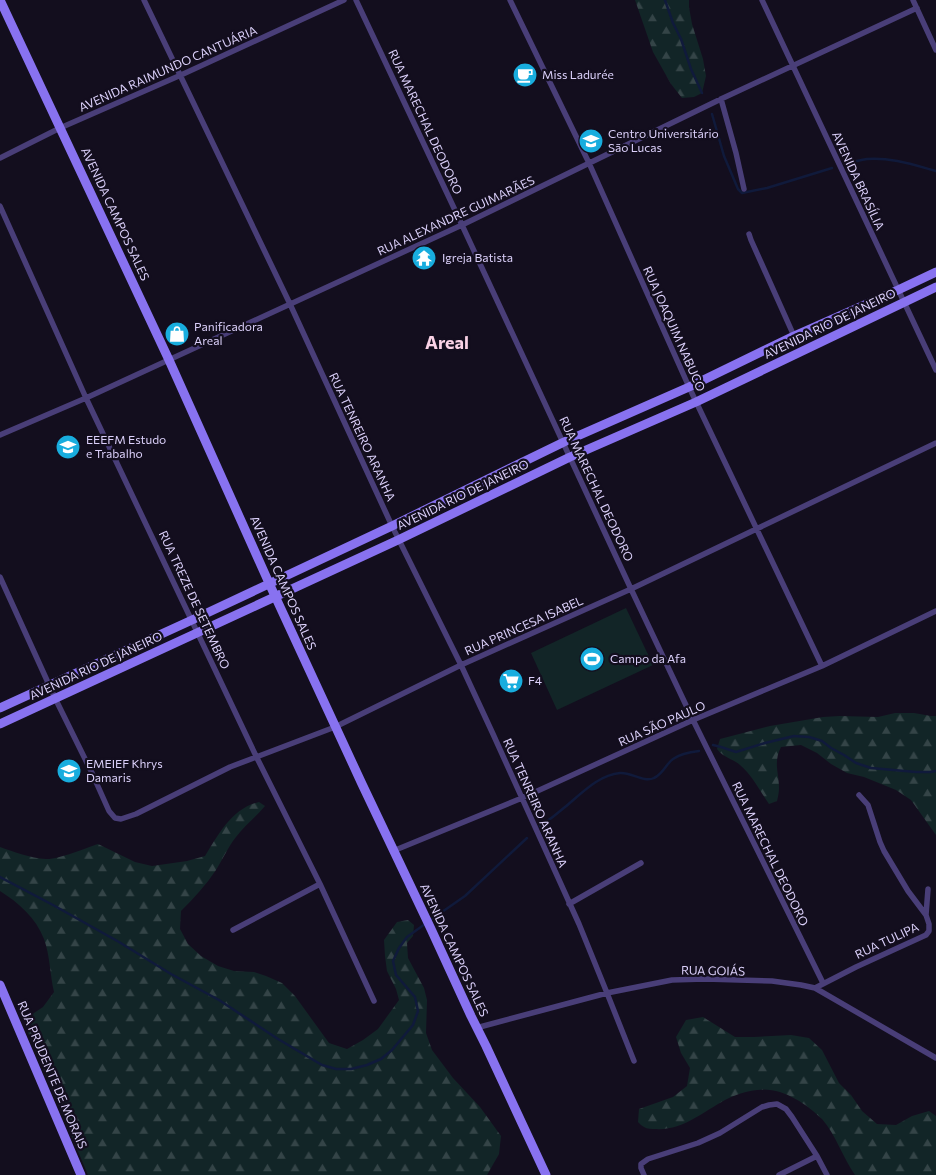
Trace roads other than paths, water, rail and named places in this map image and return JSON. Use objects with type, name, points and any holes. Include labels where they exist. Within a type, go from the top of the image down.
[{"type":"main road","name":"AVENIDA CAMPOS SALES","points":[[0,0],[169,360],[335,727],[432,929],[476,1028],[546,1175]]},
{"type":"main road","name":"AVENIDA RIO DE JANEIRO","points":[[0,708],[392,526],[564,442],[689,387],[794,336],[936,272]]},
{"type":"main road","name":"AVENIDA RIO DE JANEIRO","points":[[0,724],[398,540],[570,457],[696,402],[936,287]]},
{"type":"main road","name":"RUA PRUDENTE DE MORAIS","points":[[0,985],[81,1175]]},
{"type":"street","name":"RUA TENREIRO ARANHA","points":[[144,0],[290,304],[398,540],[461,666],[522,798],[579,924],[634,1061]]},
{"type":"street","name":"AVENIDA RAIMUNDO CANTUÁRIA","points":[[0,158],[60,128],[344,0]]},
{"type":"street","name":"RUA MARECHAL DEODORO","points":[[356,0],[693,720],[823,983]]},
{"type":"street","name":"RUA JOAQUIM NABUCO","points":[[510,0],[589,163],[689,387],[822,666]]},
{"type":"street","name":"AVENIDA BRASÍLIA","points":[[762,0],[936,370]]},
{"type":"street","points":[[913,0],[936,50]]},
{"type":"street","name":"RUA ALEXANDRE GUIMARÃES","points":[[0,435],[86,398],[462,225],[721,99],[917,8]]},
{"type":"street","points":[[721,99],[744,189]]},
{"type":"street","name":"RUA TREZE DE SETEMBRO","points":[[0,206],[86,398],[256,756],[320,884],[374,1001]]},
{"type":"street","points":[[749,234],[794,336]]},
{"type":"street","name":"RUA PRINCESA ISABEL","points":[[55,698],[109,811],[112,816],[123,819],[230,767],[335,727],[461,666],[631,589],[936,444]]},
{"type":"street","points":[[0,577],[55,698]]},
{"type":"street","name":"RUA SÃO PAULO","points":[[394,851],[522,798],[693,720],[822,666],[936,611]]},
{"type":"street","points":[[859,795],[868,805],[884,851],[926,915]]},
{"type":"street","points":[[569,904],[641,863]]},
{"type":"street","points":[[233,930],[320,884]]},
{"type":"street","name":"RUA TULIPA","points":[[815,988],[856,967],[926,936],[929,931],[926,915],[928,889]]},
{"type":"street","name":"RUA GOIÁS","points":[[476,1028],[607,993],[672,980],[772,981],[815,988],[936,1058]]},
{"type":"street","points":[[644,1175],[641,1166],[642,1162],[704,1141],[762,1107],[777,1104],[786,1109],[792,1117],[817,1156],[826,1175]]},
{"type":"street","points":[[779,1175],[817,1156]]},
{"type":"waterway","points":[[665,0],[702,93]]},
{"type":"waterway","points":[[712,114],[724,156],[738,189],[742,193],[767,188],[832,168]]},
{"type":"waterway","points":[[847,163],[867,159],[884,159],[936,171]]},
{"type":"waterway","points":[[713,745],[736,752],[794,736],[809,737],[822,741],[856,763],[871,768],[916,772],[936,771]]},
{"type":"waterway","points":[[540,826],[604,777],[624,773],[646,779],[654,778],[676,757],[699,751]]},
{"type":"waterway","points":[[429,921],[465,896],[527,838]]},
{"type":"waterway","points":[[0,877],[119,942],[171,974],[219,1000],[322,1065],[336,1069],[351,1069],[381,1059],[392,1050],[413,1025],[418,1011],[415,997],[396,975],[393,961],[407,937],[425,924]]},
{"type":"place","name":"Miss Ladurée","points":[[525,75]]},
{"type":"place","name":"Centro Universitário São Lucas","points":[[591,141]]},
{"type":"place","name":"Igreja Batista","points":[[424,258]]},
{"type":"place","name":"Panificadora Areal","points":[[177,334]]},
{"type":"place","name":"EEEFM Estudo e Trabalho","points":[[68,447]]},
{"type":"place","name":"Campo da Afa","points":[[592,659]]},
{"type":"place","name":"F4","points":[[511,681]]},
{"type":"place","name":"EMEIEF Khrys Damaris","points":[[69,771]]},
{"type":"district","name":"Areal","points":[[447,343]]}]
